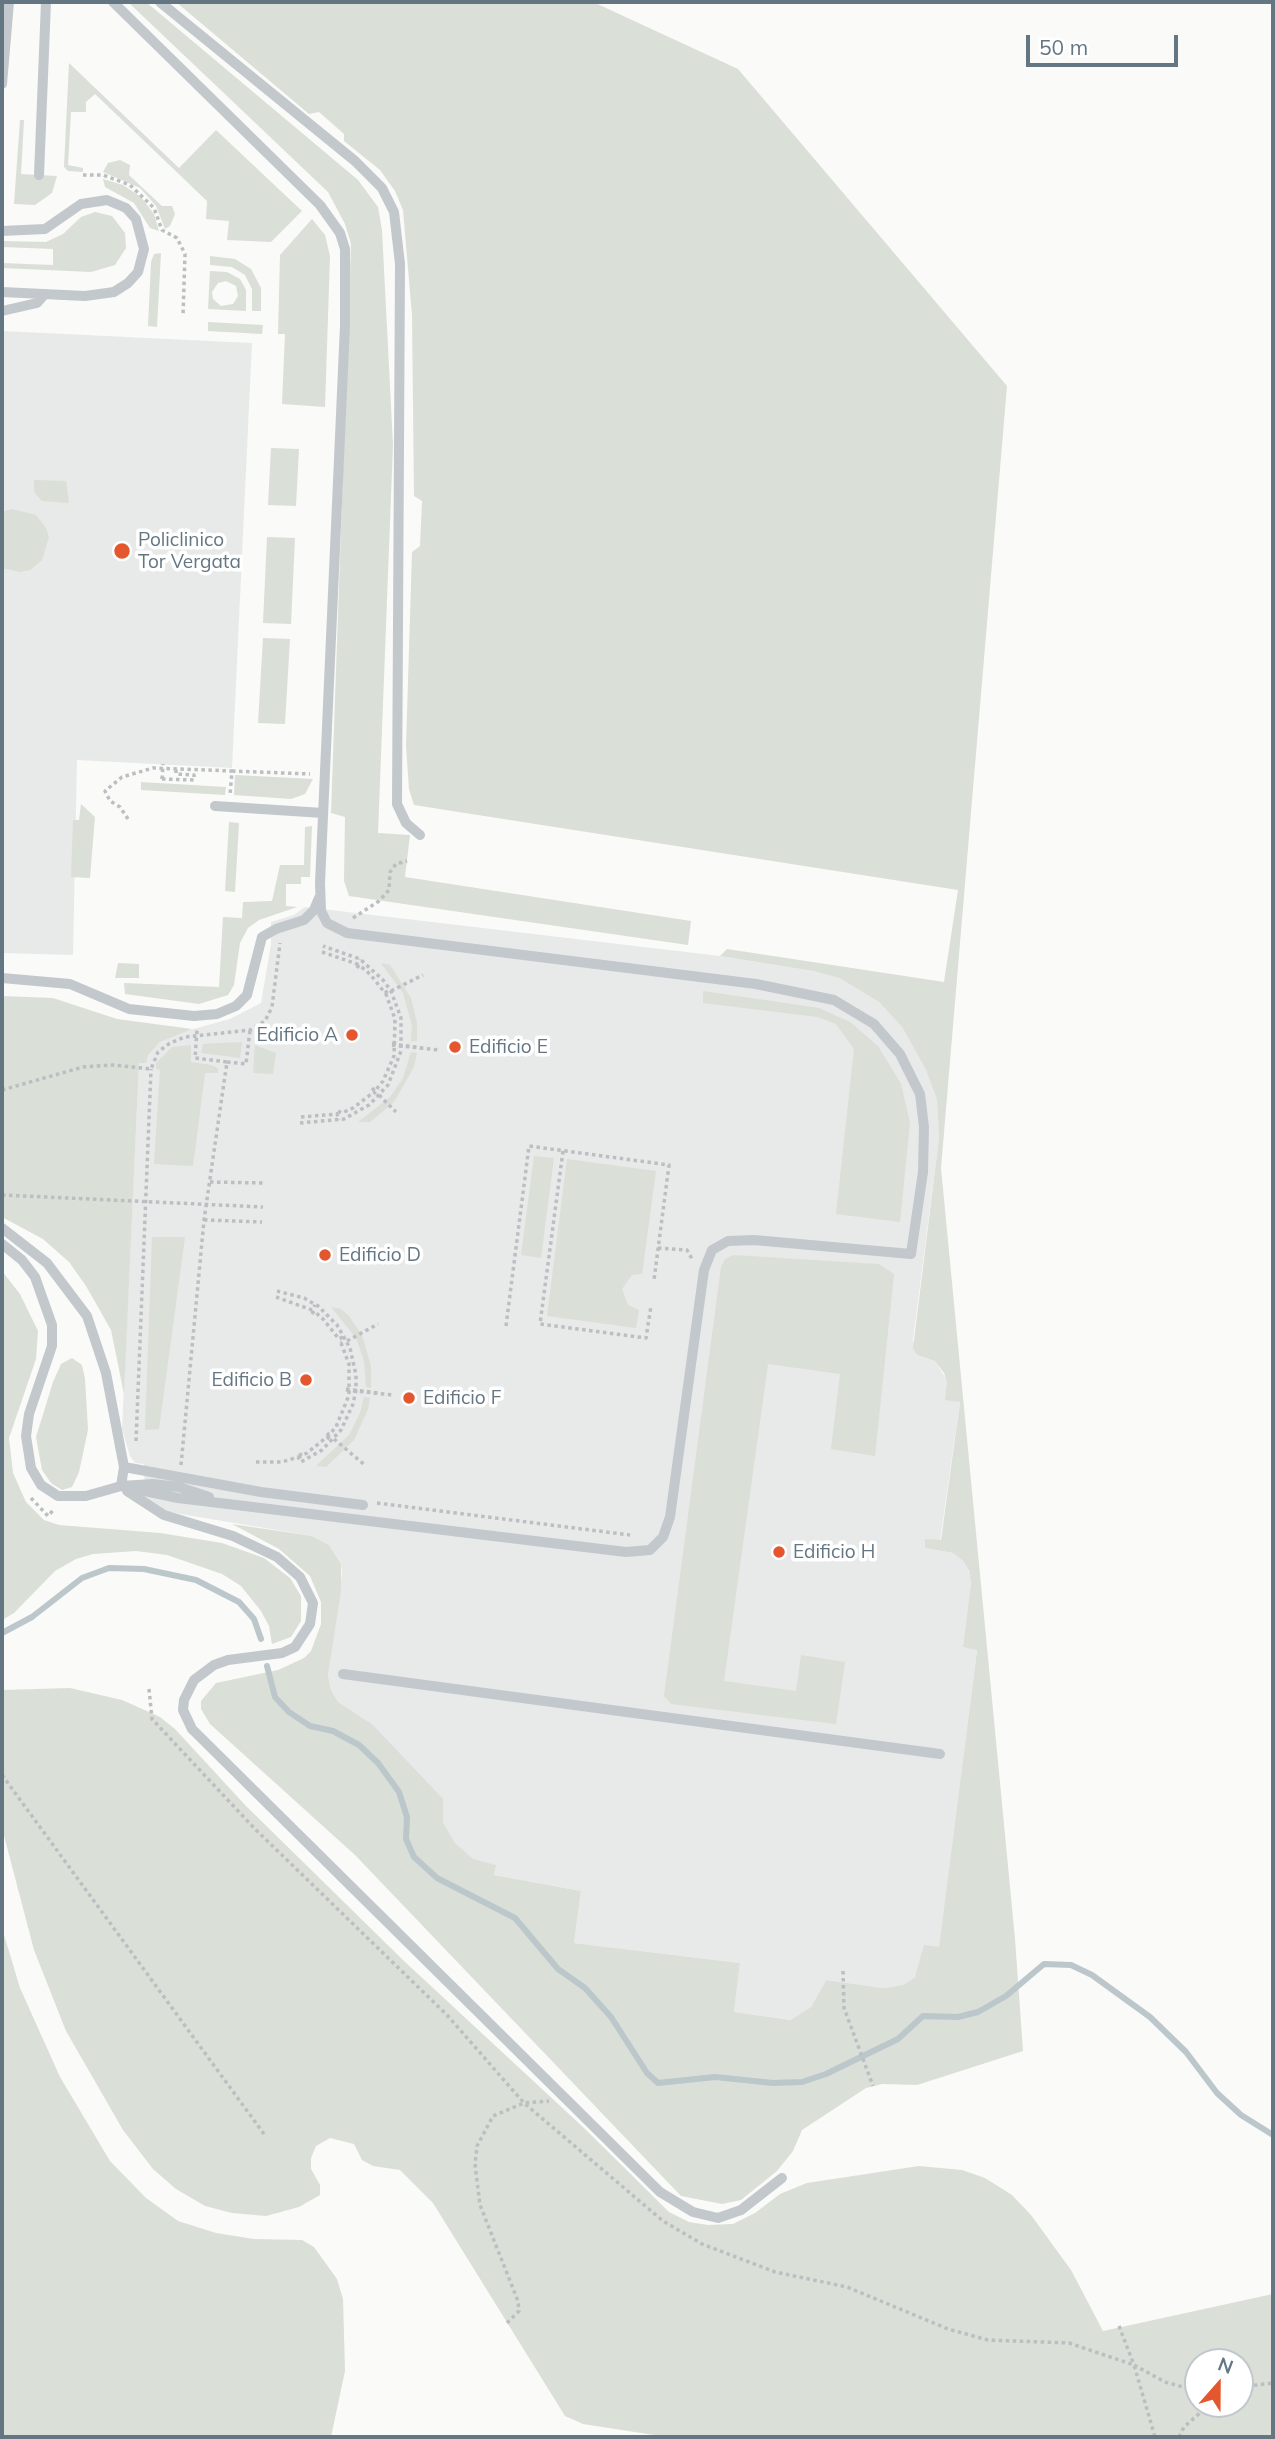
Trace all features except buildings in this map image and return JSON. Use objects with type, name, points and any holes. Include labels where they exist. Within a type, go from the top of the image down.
[{"type":"lane","points":[[2,84],[2,41],[9,2]]},
{"type":"lane","points":[[39,175],[46,2]]},
{"type":"lane","points":[[2,1244],[22,1260],[35,1277],[46,1304],[53,1335],[27,1425],[31,1468],[41,1485],[58,1496],[86,1496],[121,1486],[179,1487],[224,1503],[643,1552],[658,1545],[670,1517],[704,1270],[717,1245],[735,1240],[911,1254],[924,1154],[922,1104],[905,1061],[880,1030],[834,1000],[778,988],[338,930],[322,916],[320,898],[323,813],[345,325],[346,264],[342,241],[320,205],[113,2]]},
{"type":"lane","points":[[160,2],[355,160],[382,188],[394,212],[401,305],[397,804],[406,823],[420,835]]},
{"type":"lane","points":[[2,231],[45,229],[81,204],[96,199],[120,204],[136,219],[142,235],[143,257],[138,272],[114,292],[100,295],[2,292]]},
{"type":"lane","points":[[2,311],[37,303],[44,294]]},
{"type":"lane","points":[[215,806],[323,813]]},
{"type":"lane","points":[[2,978],[59,982],[129,1009],[204,1017],[236,1006],[247,995],[262,937],[304,920],[314,910],[320,898]]},
{"type":"lane","points":[[2,1228],[47,1263],[87,1316],[101,1351],[129,1469],[121,1486]]},
{"type":"lane","points":[[129,1469],[363,1503],[360,1519]]},
{"type":"lane","points":[[121,1486],[164,1515],[250,1542],[287,1563],[300,1577],[313,1603],[310,1624],[301,1641],[289,1651],[229,1660],[203,1672],[194,1680],[184,1700],[185,1718],[202,1738],[660,2192],[705,2217],[718,2218],[741,2210],[782,2178]]},
{"type":"lane","points":[[343,1674],[940,1754]]},
{"type":"path","points":[[163,764],[162,779],[194,780],[194,775],[176,775],[176,769]]},
{"type":"path","points":[[128,819],[120,807],[110,801],[105,791],[121,777],[153,768],[325,775]]},
{"type":"path","points":[[229,807],[232,771]]},
{"type":"path","points":[[338,930],[379,901],[389,890],[390,872],[396,864],[407,860]]},
{"type":"path","points":[[129,1469],[151,1069],[154,1057],[163,1047],[186,1037],[250,1030],[265,1021],[272,1007],[282,928]]},
{"type":"path","points":[[300,1123],[339,1120],[369,1105],[394,1073],[402,1045],[401,1018],[390,990],[374,969],[360,959],[357,964],[323,949]]},
{"type":"path","points":[[357,968],[359,965],[370,974],[384,993],[423,975]]},
{"type":"path","points":[[372,1088],[375,1091],[383,1082],[394,1058],[395,1019],[386,994],[383,996]]},
{"type":"path","points":[[198,1036],[195,1058],[246,1064],[250,1030]]},
{"type":"path","points":[[393,1045],[422,1048]]},
{"type":"path","points":[[393,1045],[439,1050]]},
{"type":"path","points":[[179,1478],[204,1220],[227,1062]]},
{"type":"path","points":[[2,1090],[83,1067],[151,1069]]},
{"type":"path","points":[[338,1111],[342,1114],[373,1092],[397,1112]]},
{"type":"path","points":[[301,1117],[337,1114],[339,1120]]},
{"type":"path","points":[[506,1326],[529,1146],[669,1165],[654,1280]]},
{"type":"path","points":[[563,1151],[540,1324],[646,1338],[650,1306]]},
{"type":"path","points":[[210,1182],[264,1183]]},
{"type":"path","points":[[2,1195],[263,1207]]},
{"type":"path","points":[[204,1220],[262,1222]]},
{"type":"path","points":[[658,1248],[687,1251],[692,1257],[690,1270]]},
{"type":"path","points":[[256,1462],[282,1462],[298,1457],[301,1462],[333,1440],[348,1418],[356,1390],[355,1363],[346,1339],[328,1314],[316,1305],[277,1291]]},
{"type":"path","points":[[276,1297],[312,1310],[316,1305]]},
{"type":"path","points":[[312,1314],[314,1311],[340,1339],[346,1339],[378,1324]]},
{"type":"path","points":[[327,1433],[329,1435],[342,1416],[347,1390],[349,1364],[341,1343],[339,1345]]},
{"type":"path","points":[[347,1390],[378,1393]]},
{"type":"path","points":[[347,1390],[393,1395]]},
{"type":"path","points":[[300,1453],[307,1453],[327,1437],[366,1466]]},
{"type":"path","points":[[363,1503],[632,1536]]},
{"type":"path","points":[[149,1689],[152,1719],[254,1828],[447,2015],[524,2103],[654,2214],[702,2244],[775,2272],[847,2287],[968,2335],[988,2340],[1069,2343],[1134,2365],[1165,2382],[1184,2387]]},
{"type":"path","points":[[2,1775],[264,2134]]},
{"type":"path","points":[[843,1971],[844,2008],[873,2086]]},
{"type":"path","points":[[507,2323],[519,2311],[518,2301],[480,2205],[475,2164],[480,2138],[494,2116],[524,2103],[556,2102],[577,2110]]},
{"type":"path","points":[[1119,2326],[1134,2365],[1154,2437]]},
{"type":"path","points":[[1254,2386],[1273,2383]]},
{"type":"path","points":[[1179,2437],[1184,2427],[1194,2418]]},
{"type":"shaded area","points":[[128,2],[146,2],[358,180],[378,207],[382,230],[393,445],[378,833],[410,835],[405,877],[691,921],[688,945],[349,896],[344,881],[345,817],[331,813],[351,244],[345,224],[328,192]]},
{"type":"shaded area","points":[[176,2],[593,2],[738,69],[1007,386],[941,1168],[1015,1939],[1023,2051],[917,2085],[882,2084],[866,2088],[802,2130],[793,2151],[777,2171],[741,2200],[722,2204],[681,2196],[355,1855],[210,1724],[201,1709],[201,1701],[216,1683],[278,1670],[304,1658],[311,1651],[321,1624],[321,1602],[310,1576],[279,1549],[232,1524],[312,1536],[329,1545],[341,1564],[341,1590],[328,1675],[331,1690],[338,1702],[372,1724],[443,1799],[443,1823],[455,1843],[473,1859],[496,1865],[494,1875],[581,1891],[574,1943],[740,1963],[734,2012],[791,2020],[811,2007],[826,1980],[883,1988],[903,1985],[915,1977],[924,1945],[939,1947],[977,1650],[963,1647],[971,1583],[969,1571],[963,1561],[953,1553],[925,1548],[925,1539],[941,1540],[960,1402],[945,1400],[947,1382],[944,1373],[935,1361],[917,1355],[913,1348],[939,1138],[937,1100],[926,1070],[902,1027],[879,1002],[839,978],[813,971],[720,956],[727,949],[944,982],[958,890],[414,805],[409,789],[406,746],[412,552],[420,546],[422,501],[414,496],[412,315],[403,210],[395,191],[380,170],[344,141],[344,134],[319,112],[309,114]]},
{"type":"shaded area","points":[[69,63],[179,168],[216,130],[302,211],[271,242],[227,240],[229,221],[206,219],[207,201],[95,94],[86,102],[86,112],[71,112],[68,165],[83,168],[83,172],[68,171],[64,167]]},
{"type":"shaded area","points":[[20,120],[24,120],[21,174],[57,176],[52,193],[35,205],[14,204]]},
{"type":"shaded area","points":[[120,160],[130,165],[129,175],[162,206],[172,206],[175,214],[170,226],[165,229],[156,206],[140,188],[103,172],[108,163]]},
{"type":"shaded area","points":[[103,179],[123,185],[141,197],[154,214],[159,231],[150,228],[134,203],[105,187]]},
{"type":"shaded area","points":[[95,212],[112,216],[125,233],[126,248],[115,265],[91,272],[2,268],[2,263],[53,265],[53,249],[2,247],[2,241],[46,242],[63,234],[81,217]]},
{"type":"shaded area","points":[[312,219],[325,235],[330,256],[325,407],[282,404],[285,334],[278,334],[280,255]]},
{"type":"shaded area","points":[[161,253],[157,327],[148,326],[151,262],[154,254]]},
{"type":"shaded area","points":[[210,256],[235,259],[251,269],[261,288],[261,311],[252,311],[252,289],[245,275],[232,267],[210,265]]},
{"type":"shaded area","points":[[210,271],[227,272],[240,279],[246,290],[246,311],[208,309]],"holes":[[[226,281],[236,286],[238,296],[233,304],[221,306],[213,299],[212,292],[218,283]]]},
{"type":"shaded area","points":[[208,322],[263,325],[262,334],[208,331]]},
{"type":"shaded area","name":"Policlinico Tor Vergata","points":[[2,331],[252,343],[232,768],[77,760],[73,955],[2,953]]},
{"type":"shaded area","points":[[271,448],[299,449],[296,506],[268,505]]},
{"type":"shaded area","points":[[34,480],[66,481],[69,503],[42,501],[34,492]]},
{"type":"shaded area","points":[[12,509],[36,515],[49,537],[42,560],[30,570],[20,572],[2,568],[2,512]]},
{"type":"shaded area","points":[[267,537],[295,538],[291,624],[263,623]]},
{"type":"shaded area","points":[[263,638],[290,639],[285,724],[258,723]]},
{"type":"shaded area","points":[[235,775],[313,779],[305,794],[291,799],[234,795]]},
{"type":"shaded area","points":[[141,782],[226,787],[225,795],[141,790]]},
{"type":"shaded area","points":[[81,804],[95,817],[90,878],[71,877],[73,820],[79,820]]},
{"type":"shaded area","points":[[229,822],[239,823],[235,892],[225,891]]},
{"type":"shaded area","points":[[312,826],[310,877],[301,877],[301,884],[286,884],[286,906],[297,907],[259,920],[248,928],[240,943],[234,985],[228,995],[199,1004],[125,994],[124,983],[219,987],[223,917],[242,918],[243,902],[272,901],[280,865],[304,865],[305,827]]},
{"type":"shaded area","points":[[305,907],[720,956],[813,971],[839,978],[879,1002],[902,1027],[926,1070],[937,1100],[939,1138],[913,1340],[917,1355],[935,1361],[960,1401],[940,1541],[925,1539],[925,1548],[953,1553],[963,1561],[969,1572],[971,1583],[963,1647],[977,1649],[939,1948],[923,1958],[915,1977],[903,1985],[883,1988],[826,1980],[811,2007],[792,2020],[734,2012],[740,1963],[574,1943],[581,1891],[494,1875],[495,1865],[473,1860],[455,1843],[372,1724],[338,1702],[331,1690],[328,1675],[342,1573],[341,1564],[329,1545],[312,1536],[145,1508],[144,1464],[135,1463],[130,1456],[122,1429],[139,1063],[160,1042],[179,1033],[230,1019],[261,1003],[271,944],[271,922],[294,915]]},
{"type":"shaded area","points":[[118,963],[139,964],[139,978],[115,978]]},
{"type":"shaded area","points":[[381,963],[390,965],[411,998],[417,1023],[417,1041],[411,1041],[412,1025],[403,993]]},
{"type":"shaded area","points":[[703,991],[819,1008],[850,1022],[878,1046],[901,1084],[910,1123],[900,1222],[836,1214],[854,1049],[836,1024],[818,1017],[703,1003]]},
{"type":"shaded area","points":[[2,996],[53,998],[117,1019],[192,1029],[160,1042],[148,1055],[146,1063],[139,1063],[124,1394],[111,1330],[86,1286],[69,1262],[43,1239],[2,1217]]},
{"type":"shaded area","points":[[242,1042],[240,1058],[201,1053],[203,1044]]},
{"type":"shaded area","points":[[191,1045],[191,1062],[218,1068],[218,1073],[205,1073],[193,1166],[154,1164],[160,1070],[156,1069],[156,1063],[172,1047]]},
{"type":"shaded area","points":[[255,1045],[276,1053],[273,1074],[253,1073]]},
{"type":"shaded area","points":[[411,1052],[417,1053],[414,1067],[394,1102],[370,1122],[358,1122],[390,1097],[403,1078]]},
{"type":"shaded area","points":[[534,1156],[554,1158],[541,1258],[521,1255]]},
{"type":"shaded area","points":[[567,1159],[656,1171],[642,1274],[632,1275],[622,1289],[628,1305],[639,1310],[636,1328],[547,1316]]},
{"type":"shaded area","points":[[152,1237],[185,1237],[159,1429],[145,1430]]},
{"type":"shaded area","points":[[734,1255],[879,1264],[894,1274],[875,1456],[831,1449],[840,1374],[768,1364],[724,1681],[796,1691],[801,1655],[845,1662],[836,1724],[671,1704],[664,1696],[721,1267],[725,1259]]},
{"type":"shaded area","points":[[2,1271],[20,1294],[38,1331],[36,1359],[9,1438],[13,1473],[26,1502],[44,1520],[59,1525],[160,1533],[222,1543],[264,1558],[290,1578],[301,1596],[301,1621],[291,1637],[272,1644],[269,1626],[261,1611],[241,1586],[222,1574],[167,1555],[136,1551],[93,1554],[76,1559],[55,1571],[14,1613],[2,1620]]},
{"type":"shaded area","points":[[331,1307],[341,1309],[349,1316],[362,1335],[371,1366],[371,1388],[366,1387],[364,1361],[356,1338]]},
{"type":"shaded area","points":[[72,1358],[82,1365],[88,1430],[79,1472],[72,1487],[62,1490],[51,1483],[42,1470],[36,1437],[61,1364]]},
{"type":"shaded area","points":[[364,1397],[370,1398],[368,1409],[354,1440],[326,1467],[316,1466],[349,1435],[360,1413]]},
{"type":"shaded area","points":[[70,1688],[122,1700],[160,1717],[175,1729],[246,1806],[404,1961],[584,2128],[669,2212],[689,2222],[708,2225],[733,2224],[755,2213],[780,2194],[807,2183],[919,2166],[962,2170],[985,2178],[1012,2195],[1031,2215],[1071,2270],[1103,2331],[1273,2294],[1273,2437],[667,2437],[583,2424],[565,2416],[433,2203],[400,2170],[373,2166],[362,2160],[354,2144],[330,2138],[316,2146],[311,2158],[311,2169],[320,2185],[320,2195],[299,2207],[266,2216],[232,2213],[205,2206],[176,2189],[153,2169],[123,2130],[66,2031],[34,1950],[2,1828],[2,1690]]},
{"type":"shaded area","points":[[2,1928],[20,1988],[60,2077],[110,2161],[146,2198],[178,2221],[216,2233],[254,2239],[302,2240],[314,2247],[337,2279],[343,2299],[345,2371],[331,2437],[2,2437]]},
{"type":"waterway","points":[[2,1633],[32,1617],[82,1578],[109,1568],[144,1569],[196,1580],[239,1602],[254,1619],[261,1639]]},
{"type":"waterway","points":[[267,1666],[275,1697],[289,1712],[310,1726],[333,1731],[359,1745],[378,1763],[399,1792],[407,1817],[406,1839],[414,1857],[437,1878],[515,1918],[558,1969],[585,1988],[611,2017],[647,2073],[658,2083],[715,2077],[773,2083],[802,2082],[826,2074],[898,2039],[923,2016],[958,2017],[978,2012],[1006,1996],[1044,1964],[1071,1965],[1092,1975],[1150,2017],[1186,2052],[1217,2093],[1241,2115],[1273,2135]]},
{"type":"place","name":"Policlinico Tor Vergata","points":[[122,551]]},
{"type":"place","name":"Edificio A","points":[[352,1035]]},
{"type":"place","name":"Edificio E","points":[[455,1047]]},
{"type":"place","name":"Edificio D","points":[[325,1255]]},
{"type":"place","name":"Edificio B","points":[[306,1380]]},
{"type":"place","name":"Edificio F","points":[[409,1398]]},
{"type":"place","name":"Edificio H","points":[[779,1552]]}]
